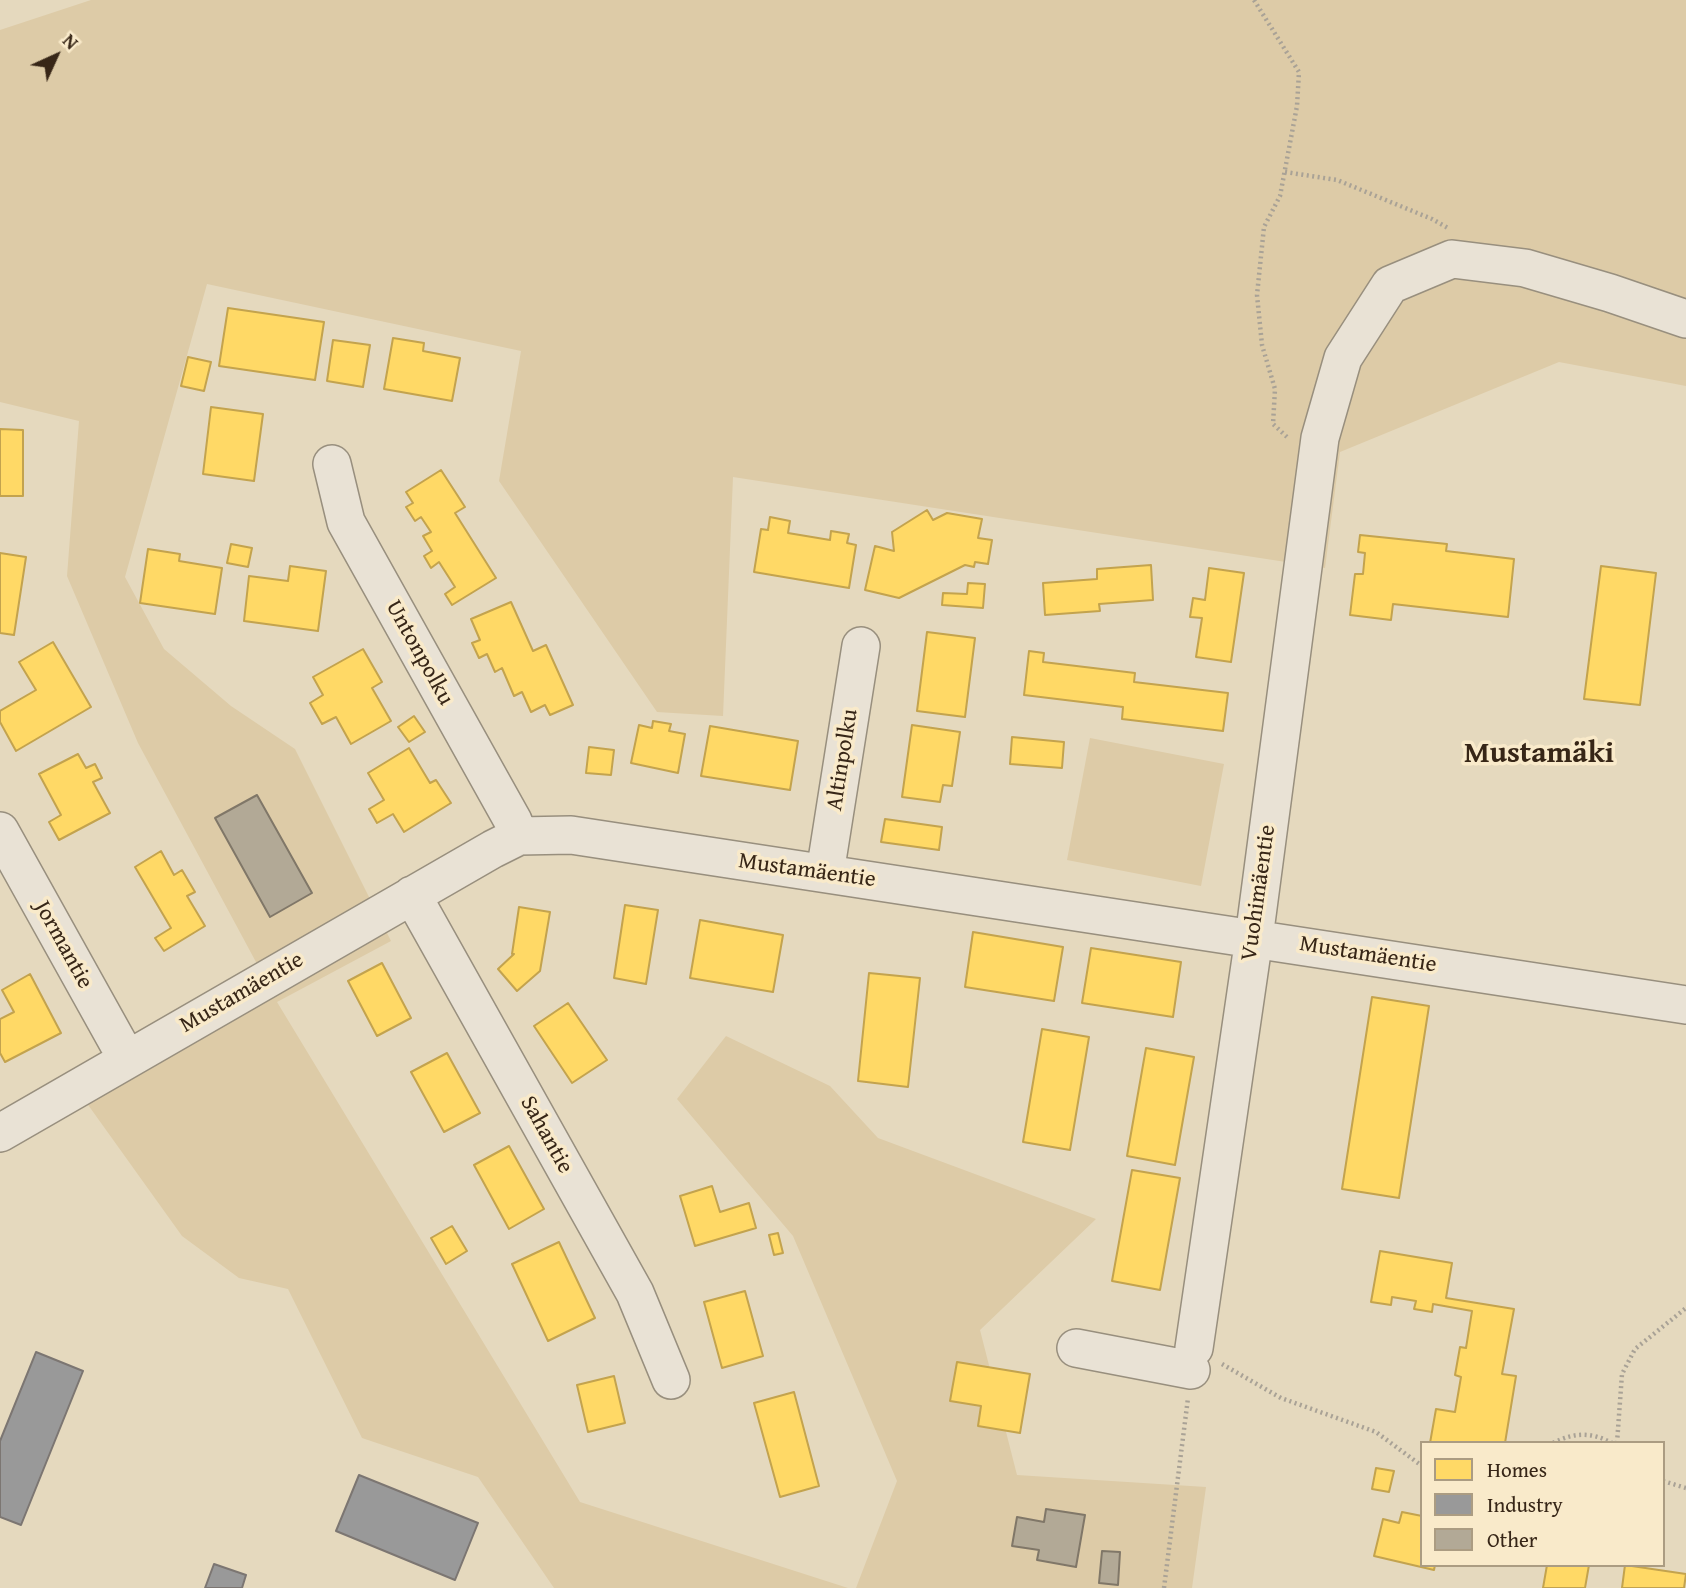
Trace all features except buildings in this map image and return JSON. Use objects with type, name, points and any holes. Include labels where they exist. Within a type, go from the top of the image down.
[{"type":"street","name":"Vuohimäentie","points":[[1193,1359],[1254,937],[1319,448],[1343,358],[1390,285],[1452,259],[1525,268],[1686,319]]},
{"type":"street","name":"Untonpolku","points":[[332,464],[346,522],[519,836]]},
{"type":"street","name":"Altinpolku","points":[[825,873],[861,646]]},
{"type":"street","name":"Jormantie","points":[[0,831],[127,1059]]},
{"type":"street","name":"Mustamäentie","points":[[0,1133],[411,895],[519,836],[571,835],[1254,937],[1686,1005]]},
{"type":"street","name":"Sahantie","points":[[411,895],[635,1293],[671,1380]]},
{"type":"street","points":[[1076,1348],[1193,1359]]},
{"type":"path","points":[[1256,1],[1299,72],[1297,106],[1280,197],[1264,227],[1257,295],[1262,345],[1275,389],[1273,424],[1303,453],[1319,448]]},
{"type":"path","points":[[1284,172],[1337,180],[1432,219],[1465,239],[1479,262]]},
{"type":"path","points":[[1615,1441],[1622,1374],[1635,1349],[1686,1308]]},
{"type":"path","points":[[1164,1588],[1193,1359],[1281,1398],[1376,1433],[1420,1465]]},
{"type":"path","points":[[1557,1441],[1594,1433],[1611,1441]]},
{"type":"path","points":[[1665,1482],[1686,1488]]},
{"type":"shaded area","points":[[91,0],[1686,0],[1686,386],[1559,362],[1340,452],[1325,568],[733,477],[723,716],[657,712],[499,481],[521,351],[207,284],[125,577],[164,649],[231,706],[295,749],[391,941],[277,1002],[580,1502],[848,1588],[554,1588],[478,1477],[362,1438],[288,1289],[239,1278],[182,1236],[86,1102],[270,988],[138,743],[67,576],[79,421],[0,402],[0,30]]},
{"type":"shaded area","points":[[1090,738],[1224,764],[1201,886],[1067,860]]},
{"type":"shaded area","points":[[726,1036],[830,1086],[878,1138],[1096,1219],[980,1330],[1017,1475],[1206,1487],[1192,1588],[856,1588],[897,1481],[793,1236],[677,1099]]},
{"type":"district","name":"Mustamäki","points":[[1539,754]]}]
